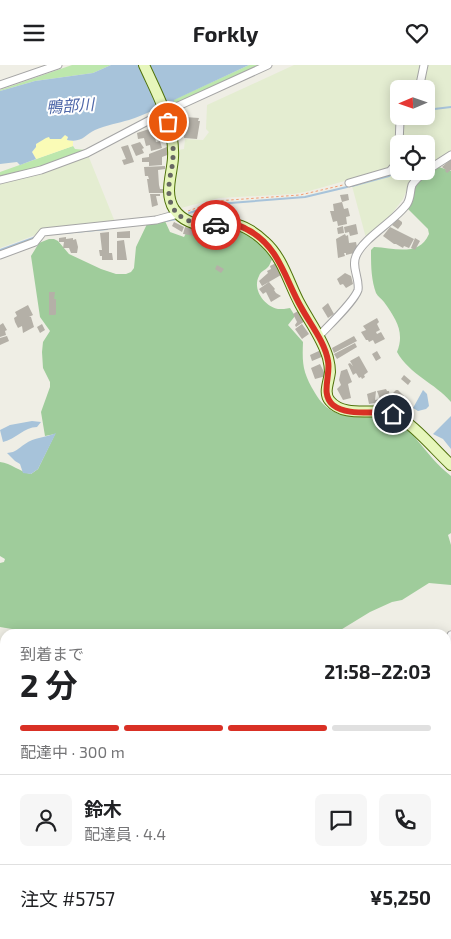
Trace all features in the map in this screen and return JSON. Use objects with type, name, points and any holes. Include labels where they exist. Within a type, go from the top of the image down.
[{"type":"main road","points":[[144,65],[168,122],[173,147],[169,195],[173,207],[178,214],[194,224],[220,225],[232,223],[257,234],[267,243],[281,264],[291,289],[327,355],[330,372],[326,392],[327,398],[334,405],[345,410],[393,414],[405,421],[451,465]]},
{"type":"street","points":[[0,85],[58,65]]},
{"type":"street","points":[[0,180],[41,170],[87,153],[164,110],[268,65]]},
{"type":"street","points":[[421,80],[424,65]]},
{"type":"street","points":[[435,165],[451,155]]},
{"type":"street","points":[[349,183],[390,171]]},
{"type":"street","points":[[318,337],[351,302],[358,290],[355,257],[363,245],[408,202],[413,185],[418,180]]},
{"type":"street","points":[[0,255],[35,241],[43,232],[156,220],[178,214]]},
{"type":"path","points":[[178,214],[216,201],[300,195],[349,183]]},
{"type":"shaded area","points":[[72,65],[111,65],[93,73],[35,81],[0,91],[0,90]]},
{"type":"shaded area","points":[[249,65],[263,65],[169,108],[168,103],[173,100]]},
{"type":"shaded area","points":[[294,65],[422,65],[418,80],[390,80],[390,125],[397,125],[396,135],[390,135],[390,166],[384,170],[294,194],[219,198],[181,208],[174,195],[174,176],[178,150],[184,149],[185,139],[203,140],[209,132],[206,129],[207,105]]},
{"type":"shaded area","points":[[426,65],[451,65],[451,153],[435,162],[435,135],[402,135],[403,125],[435,125],[435,80],[423,80]]},
{"type":"shaded area","points":[[73,146],[75,149],[86,150],[39,167],[0,176],[0,172]]},
{"type":"shaded area","points":[[88,155],[115,222],[38,234],[0,248],[0,183]]},
{"type":"shaded area","points":[[439,167],[451,171],[451,402],[438,389],[409,367],[397,352],[400,332],[388,308],[376,293],[371,267],[371,250],[374,247],[406,249],[419,246],[425,241],[429,234],[428,229],[408,209],[416,181],[435,180],[435,168]]},
{"type":"shaded area","points":[[389,176],[390,180],[413,180],[403,199],[387,220],[366,238],[352,186]]},
{"type":"shaded area","points":[[165,221],[170,232],[184,237],[189,227],[231,226],[255,234],[273,258],[268,267],[259,276],[257,281],[258,291],[268,304],[278,309],[290,308],[295,316],[288,325],[303,342],[303,363],[308,380],[324,405],[335,412],[346,415],[393,420],[404,426],[437,464],[451,476],[451,533],[448,535],[451,545],[451,585],[429,583],[402,600],[392,602],[370,612],[342,629],[12,629],[0,627],[0,563],[4,562],[5,559],[0,556],[0,462],[31,474],[38,469],[55,434],[45,436],[41,412],[50,387],[50,382],[43,368],[42,352],[43,342],[50,331],[40,317],[31,256],[39,243],[54,239],[69,254],[101,269],[116,274],[126,274],[134,268],[136,247],[147,224]]},
{"type":"sand","points":[[65,135],[68,137],[67,140],[73,141],[73,146],[36,159],[32,152],[36,144],[46,137]]},
{"type":"water","name":"鴨部川","points":[[111,65],[249,65],[174,100],[174,102],[135,118],[95,130],[80,139],[67,140],[68,137],[65,135],[61,139],[46,138],[36,144],[32,152],[36,159],[20,165],[17,162],[0,164],[0,91],[35,81],[93,73]]},
{"type":"water","points":[[423,390],[427,394],[429,406],[418,411],[413,408]]},
{"type":"water","points":[[451,416],[451,449],[443,439],[433,434]]},
{"type":"water","points":[[32,421],[41,422],[37,427],[28,429],[3,442],[0,430],[10,425]]},
{"type":"water","points":[[56,433],[38,469],[31,474],[23,473],[20,464],[7,453],[15,451],[32,440]]},
{"type":"building","points":[[185,117],[199,118],[197,139],[184,138]]},
{"type":"building","points":[[157,123],[159,128],[154,131],[156,142],[160,141],[162,148],[151,151],[150,145],[146,146],[144,138],[138,139],[137,133],[152,128],[151,126]]},
{"type":"building","points":[[140,142],[144,148],[142,149],[144,153],[136,156],[131,145]]},
{"type":"building","points":[[128,145],[134,162],[124,165],[122,160],[126,159],[121,147]]},
{"type":"building","points":[[167,147],[170,154],[162,157],[162,165],[149,166],[149,162],[142,162],[142,158],[149,157],[149,154]]},
{"type":"building","points":[[451,159],[451,170],[447,173],[442,167]]},
{"type":"building","points":[[165,166],[165,169],[158,170],[160,189],[163,189],[164,193],[149,193],[147,179],[149,179],[148,176],[145,176],[144,167]]},
{"type":"building","points":[[150,194],[160,194],[160,196],[156,196],[158,205],[152,207]]},
{"type":"building","points":[[348,194],[349,200],[342,202],[340,195]]},
{"type":"building","points":[[342,202],[344,209],[348,208],[350,216],[346,217],[347,224],[338,226],[337,221],[333,222],[330,211],[334,211],[333,204]]},
{"type":"building","points":[[398,219],[402,224],[398,229],[392,225]]},
{"type":"building","points":[[174,222],[184,227],[182,232],[172,226]]},
{"type":"building","points":[[356,224],[358,234],[350,236],[349,232],[345,233],[344,227]]},
{"type":"building","points":[[343,226],[344,233],[338,234],[337,228]]},
{"type":"building","points":[[185,227],[197,230],[196,236],[183,234]]},
{"type":"building","points":[[390,227],[414,239],[409,248],[404,246],[403,248],[394,244],[383,236]]},
{"type":"building","points":[[130,231],[130,238],[117,238],[117,232]]},
{"type":"building","points":[[109,232],[109,253],[112,253],[113,260],[102,260],[99,250],[102,250],[100,233]]},
{"type":"building","points":[[345,234],[346,236],[348,235],[349,243],[356,242],[358,252],[346,255],[344,253],[345,256],[338,258],[336,239]]},
{"type":"building","points":[[66,237],[66,239],[76,239],[77,253],[71,253],[69,248],[63,248],[64,242],[59,242],[59,238]]},
{"type":"building","points":[[415,238],[420,241],[415,250],[411,248]]},
{"type":"building","points":[[124,240],[127,260],[117,260],[117,241]]},
{"type":"building","points":[[276,263],[281,275],[262,286],[259,281],[271,269],[270,266]]},
{"type":"building","points":[[217,265],[224,269],[221,273],[215,269]]},
{"type":"building","points":[[345,273],[351,276],[353,284],[346,288],[343,284],[340,285],[337,279]]},
{"type":"building","points":[[269,282],[276,293],[281,296],[271,302],[266,292],[263,294],[259,289]]},
{"type":"building","points":[[49,292],[55,292],[55,315],[49,315]]},
{"type":"building","points":[[328,303],[334,314],[328,318],[322,308]]},
{"type":"building","points":[[28,305],[33,315],[29,317],[31,317],[34,327],[23,333],[22,326],[18,328],[15,322],[14,318],[17,316],[15,312]]},
{"type":"building","points":[[298,311],[305,321],[296,327],[297,322],[293,314]]},
{"type":"building","points":[[377,318],[380,330],[376,332],[377,334],[381,332],[385,339],[375,344],[373,340],[369,342],[366,340],[361,332],[366,330],[363,326]]},
{"type":"building","points":[[3,323],[7,330],[5,331],[6,335],[0,337],[0,325]]},
{"type":"building","points":[[42,324],[45,330],[40,333],[37,327]]},
{"type":"building","points":[[302,324],[309,334],[302,339],[295,329]]},
{"type":"building","points":[[7,336],[9,341],[0,345],[0,338]]},
{"type":"building","points":[[354,336],[357,341],[334,353],[332,348]]},
{"type":"building","points":[[355,343],[357,347],[337,359],[334,354]]},
{"type":"building","points":[[321,350],[324,356],[312,361],[310,355]]},
{"type":"building","points":[[377,351],[381,358],[376,361],[372,354]]},
{"type":"building","points":[[359,356],[368,372],[362,379],[356,373],[353,375],[348,364],[350,363],[353,366],[350,361]]},
{"type":"building","points":[[320,364],[326,376],[315,379],[311,368]]},
{"type":"building","points":[[347,369],[352,382],[348,384],[351,398],[343,400],[337,389],[341,385],[339,380],[341,371]]},
{"type":"building","points":[[404,375],[411,381],[408,385],[401,379]]},
{"type":"building","points":[[386,389],[389,391],[390,400],[369,404],[367,394],[376,391],[375,400],[380,399],[377,391]]},
{"type":"building","points":[[396,390],[404,396],[400,400],[393,396]]},
{"type":"waterway","points":[[435,109],[451,107]]},
{"type":"waterway","points":[[352,186],[390,175]]},
{"type":"waterway","points":[[189,213],[217,204],[305,197],[347,187]]},
{"type":"waterway","points":[[166,221],[176,219]]},
{"type":"waterway","points":[[52,234],[107,229]]},
{"type":"waterway","points":[[0,250],[36,237]]},
{"type":"way so far","points":[[168,122],[173,147],[169,186],[170,201],[178,214],[187,221],[194,224],[216,225]]},
{"type":"route","points":[[216,225],[232,223],[242,227],[257,234],[274,252],[291,289],[327,355],[330,372],[326,392],[330,402],[345,410],[393,414]]}]
